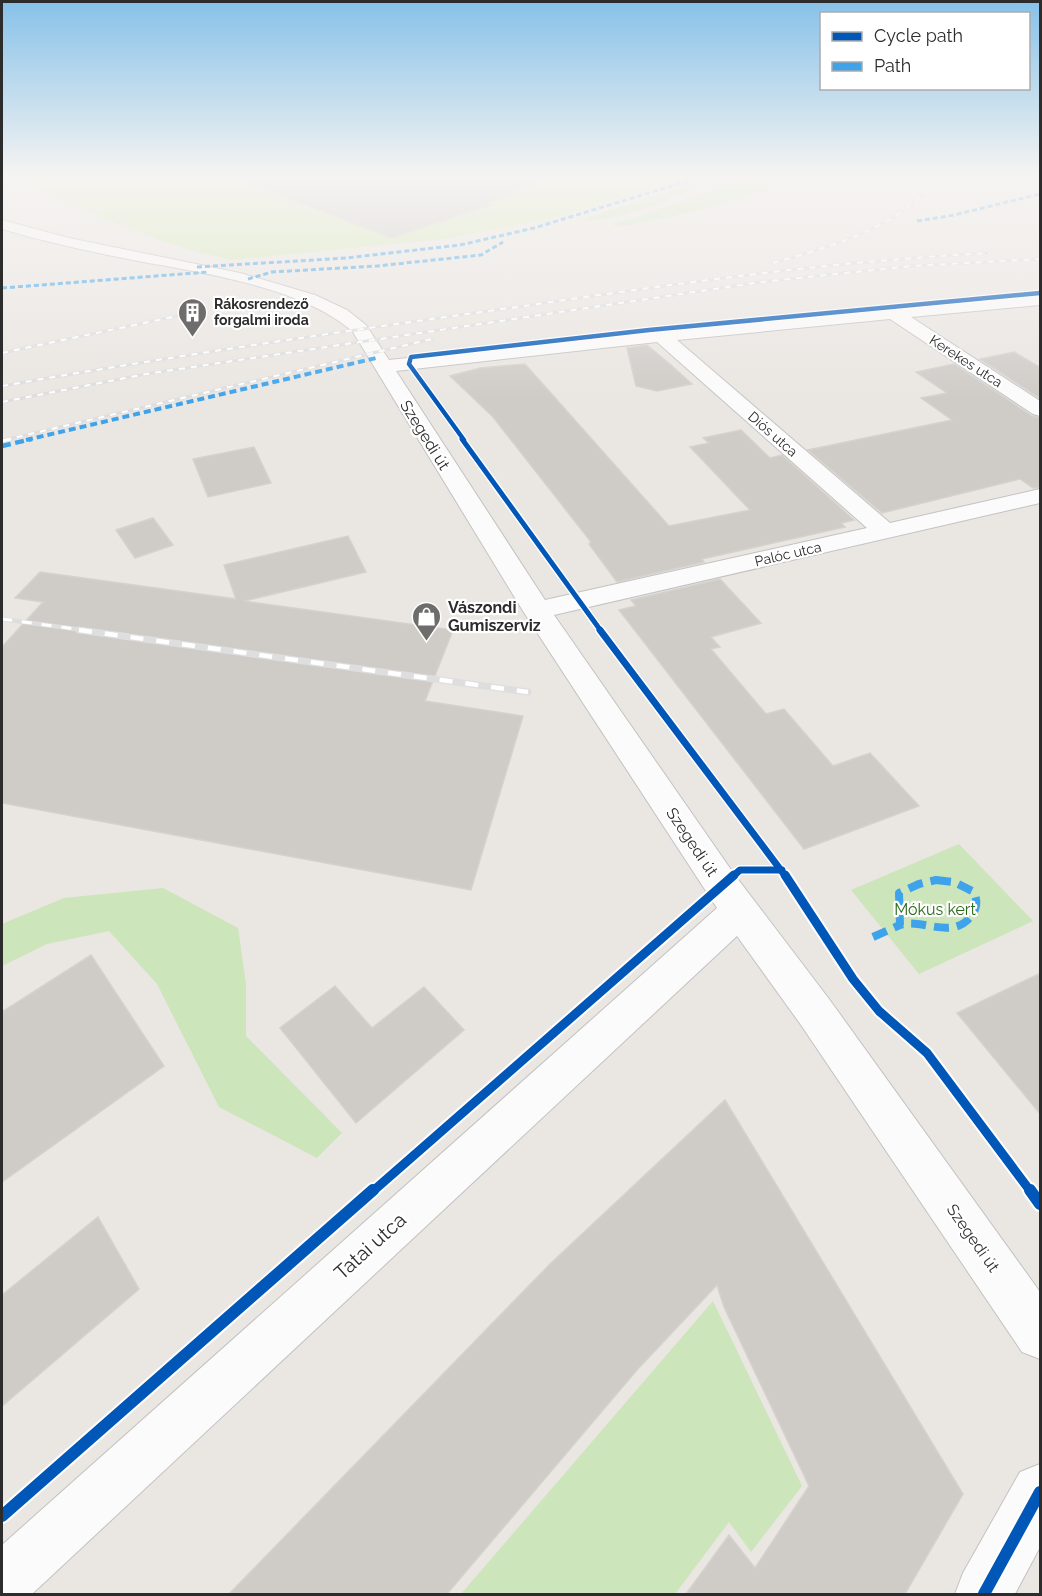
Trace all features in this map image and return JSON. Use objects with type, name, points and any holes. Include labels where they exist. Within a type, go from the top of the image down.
[{"type":"street","name":"Szegedi út","points":[[113,250],[219,271],[312,299],[342,314],[364,334],[382,367],[536,611],[740,910],[816,1012],[1041,1334]]},
{"type":"street","points":[[382,367],[660,336],[1041,300]]},
{"type":"street","name":"Kerekes utca","points":[[892,313],[1041,410]]},
{"type":"street","name":"Diós utca","points":[[660,336],[886,532]]},
{"type":"street","name":"Palóc utca","points":[[536,611],[1041,496]]},
{"type":"street","name":"Tatai utca","points":[[2,1583],[740,910]]},
{"type":"street","points":[[984,1594],[1041,1491]]},
{"type":"green space","points":[[195,250],[328,250],[232,260]]},
{"type":"green space","name":"Mókus kert","points":[[959,844],[1033,921],[919,974],[851,890]]},
{"type":"green space","points":[[163,888],[238,928],[246,984],[246,1036],[342,1133],[317,1158],[219,1107],[157,984],[109,931],[47,944],[2,966],[2,924],[64,898]]},
{"type":"green space","points":[[713,1301],[802,1486],[751,1552],[729,1522],[675,1594],[461,1594]]},
{"type":"building","points":[[647,345],[692,384],[657,391],[636,386],[627,348]]},
{"type":"building","points":[[1014,352],[1041,368],[1041,399],[980,359]]},
{"type":"building","points":[[525,364],[669,526],[750,510],[690,447],[709,443],[703,438],[741,430],[770,458],[782,455],[854,520],[841,523],[845,527],[702,559],[704,562],[617,582],[589,544],[591,542],[493,417],[450,376],[480,368]]},
{"type":"building","points":[[954,364],[1032,416],[1041,418],[1041,487],[1033,488],[1020,479],[882,513],[808,450],[952,420],[921,398],[947,393],[916,372]]},
{"type":"building","points":[[254,447],[271,483],[208,497],[193,459]]},
{"type":"building","points":[[153,518],[173,545],[135,558],[116,530]]},
{"type":"building","points":[[348,536],[366,572],[244,601],[453,630],[425,701],[523,716],[471,890],[2,803],[2,647],[43,602],[15,598],[40,572],[236,599],[224,565]]},
{"type":"building","points":[[720,579],[761,623],[711,637],[720,647],[711,649],[766,714],[784,709],[833,766],[870,753],[919,806],[804,849],[619,610],[636,606],[631,600]]},
{"type":"building","points":[[91,955],[164,1066],[2,1182],[2,1012]]},
{"type":"building","points":[[1041,973],[1041,1115],[957,1013]]},
{"type":"building","points":[[335,986],[372,1028],[424,987],[464,1030],[356,1123],[280,1028]]},
{"type":"building","points":[[725,1100],[963,1494],[905,1594],[686,1594],[729,1535],[755,1568],[809,1486],[724,1307],[717,1285],[637,1370],[447,1594],[229,1594],[550,1264]]},
{"type":"building","points":[[98,1217],[139,1289],[2,1406],[2,1295]]},
{"type":"railway","points":[[773,263],[814,250]]},
{"type":"railway","points":[[2,386],[259,344],[694,282],[871,262],[990,253]]},
{"type":"railway","points":[[2,402],[146,374],[761,282],[912,266],[1040,259]]},
{"type":"railway","points":[[2,353],[191,313]]},
{"type":"railway","points":[[5,440],[432,339]]},
{"type":"railway","points":[[2,441],[11,439]]},
{"type":"railway","points":[[2,619],[90,631]]},
{"type":"railway","points":[[79,630],[528,692]]},
{"type":"marked path","points":[[197,267],[287,263],[424,250]]},
{"type":"marked path","points":[[248,279],[272,272],[377,266],[481,255],[489,250]]},
{"type":"marked path","points":[[2,288],[208,272]]},
{"type":"marked path","points":[[2,446],[376,358]]},
{"type":"marked path","points":[[873,937],[908,923],[932,928],[958,925],[969,918],[977,906],[974,892],[945,880],[928,881],[909,888],[899,893],[900,926]]},
{"type":"cycle path","points":[[1040,293],[649,330],[411,357],[409,364],[579,602],[782,870],[853,979],[879,1011],[927,1053],[1040,1204]]},
{"type":"cycle path","points":[[2,1516],[721,885],[740,870],[782,870]]},
{"type":"cycle path","points":[[984,1594],[1040,1492]]},
{"type":"place","name":"Rákosrendező forgalmi iroda","points":[[193,338]]},
{"type":"place","name":"Vászondi Gumiszerviz","points":[[427,642]]}]
